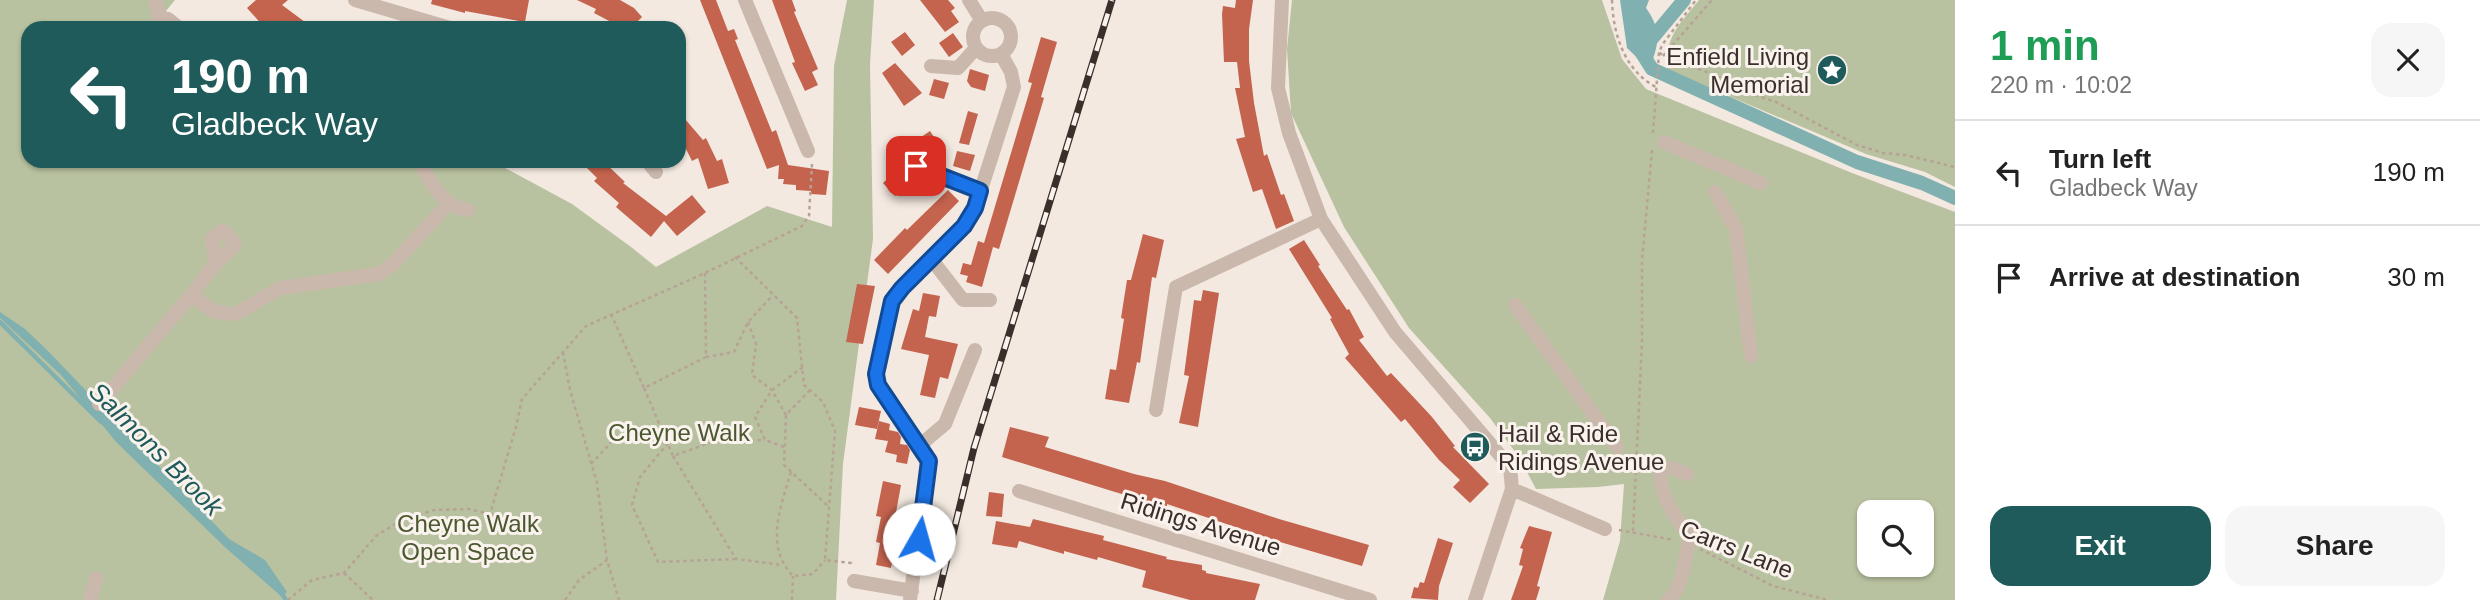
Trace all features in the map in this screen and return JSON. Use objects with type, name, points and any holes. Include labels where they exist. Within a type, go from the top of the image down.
[{"type":"street","points":[[155,0],[160,21]]},
{"type":"street","points":[[355,0],[426,21]]},
{"type":"street","points":[[745,0],[808,151]]},
{"type":"street","points":[[969,0],[982,21]]},
{"type":"street","points":[[1282,0],[1278,88],[1289,133],[1321,219],[1395,332],[1510,467],[1512,489],[1475,600]]},
{"type":"street","points":[[999,20],[1009,30],[1010,44],[1001,54],[988,56],[976,48],[973,34],[982,21],[999,20]]},
{"type":"street","points":[[930,66],[957,68],[976,48]]},
{"type":"street","points":[[854,581],[911,596],[929,461],[878,385],[876,374],[892,301],[964,226],[975,208],[1014,87],[1011,72],[1001,54]]},
{"type":"street","points":[[1657,140],[1760,183]]},
{"type":"street","points":[[916,166],[980,191]]},
{"type":"street","points":[[423,168],[437,191],[449,203],[456,208],[468,210]]},
{"type":"street","points":[[1715,192],[1736,229],[1751,356]]},
{"type":"street","points":[[191,295],[213,311],[230,314],[239,312],[281,288],[379,274],[393,264],[449,203]]},
{"type":"street","points":[[1156,410],[1176,287],[1321,219]]},
{"type":"street","points":[[932,260],[963,300],[990,300]]},
{"type":"street","points":[[99,404],[215,264]]},
{"type":"street","points":[[1515,305],[1618,447]]},
{"type":"street","points":[[919,446],[945,424],[975,350]]},
{"type":"street","points":[[1668,600],[1673,597],[1682,573],[1690,535],[1676,519],[1665,498],[1660,468],[1672,468],[1687,474]]},
{"type":"street","points":[[1512,489],[1605,529]]},
{"type":"street","name":"Ridings Avenue","points":[[1019,492],[1370,600]]},
{"type":"street","points":[[90,600],[96,579]]},
{"type":"path","points":[[1612,0],[1617,36],[1626,60],[1644,81],[1658,88]]},
{"type":"path","points":[[1657,140],[1658,53],[1696,0]]},
{"type":"path","points":[[1663,56],[1712,0]]},
{"type":"path","points":[[1658,53],[1719,77],[1743,91],[1776,102],[1857,145],[1883,153],[1905,155],[1955,167]]},
{"type":"path","name":"Carrs Lane","points":[[1657,140],[1642,260],[1642,343],[1633,531],[1709,552],[1773,586],[1828,600]]},
{"type":"path","points":[[490,514],[522,399],[562,352],[586,326],[802,226],[809,216],[812,161],[808,151]]},
{"type":"path","points":[[735,257],[797,318],[804,385],[823,402],[835,431],[825,560],[813,574],[793,576]]},
{"type":"path","points":[[705,273],[706,357]]},
{"type":"path","points":[[644,388],[706,357],[734,352],[748,322],[773,295]]},
{"type":"path","points":[[611,314],[673,456],[736,559]]},
{"type":"path","points":[[748,322],[756,344],[752,375],[772,390],[786,415],[784,465],[829,507]]},
{"type":"path","points":[[562,352],[597,483],[607,560],[618,600]]},
{"type":"path","points":[[765,440],[755,416],[772,390],[803,367]]},
{"type":"path","points":[[786,415],[810,390]]},
{"type":"path","points":[[591,464],[617,436],[668,443]]},
{"type":"path","points":[[673,456],[712,442],[765,440],[785,447]]},
{"type":"path","points":[[668,443],[640,477],[632,505],[658,562],[736,559],[782,565]]},
{"type":"path","points":[[791,472],[775,523],[782,565],[793,576],[792,600]]},
{"type":"path","points":[[288,600],[318,578],[344,573],[376,536],[386,527],[400,521],[434,510],[468,509],[508,518]]},
{"type":"path","points":[[565,600],[579,580],[607,560]]},
{"type":"path","points":[[825,560],[851,563]]},
{"type":"path","points":[[344,573],[373,600]]},
{"type":"green space","points":[[0,0],[175,0],[166,11],[180,21],[21,21],[21,168],[505,168],[572,204],[656,267],[767,206],[832,227],[834,66],[847,0],[874,0],[870,64],[873,239],[843,464],[836,600],[0,600]]},
{"type":"green space","points":[[1292,0],[1602,0],[1622,59],[1646,89],[1955,212],[1955,600],[1603,600],[1620,541],[1624,484],[1536,489],[1519,457],[1490,418],[1409,328],[1344,227],[1291,113],[1287,49]]},
{"type":"green space","points":[[1699,0],[1955,0],[1955,187],[1925,172],[1866,154],[1667,70],[1671,40]]},
{"type":"water","points":[[1620,0],[1649,0],[1646,8],[1655,23],[1657,38],[1649,69],[1627,48]]},
{"type":"water","points":[[0,312],[25,329],[46,349],[229,539],[265,560],[287,592],[282,597],[227,549],[117,443],[61,375],[0,318]]},
{"type":"building","points":[[256,0],[288,0],[282,5],[304,21],[259,21],[247,8]]},
{"type":"building","points":[[432,0],[529,0],[525,21],[465,13],[431,4]]},
{"type":"building","points":[[577,0],[620,0],[634,8],[642,17],[638,21],[609,21],[594,13],[596,9]]},
{"type":"building","points":[[700,0],[716,0],[728,31],[734,29],[738,39],[735,40],[772,132],[776,130],[788,165],[829,171],[826,195],[811,194],[811,191],[796,190],[796,185],[783,184],[784,179],[778,179],[779,165],[767,169]]},
{"type":"building","points":[[772,0],[792,0],[796,11],[794,12],[818,69],[812,72],[818,85],[805,91],[792,63],[795,62]]},
{"type":"building","points":[[920,0],[948,0],[955,8],[951,11],[959,22],[945,32]]},
{"type":"building","points":[[1236,0],[1253,0],[1249,61],[1254,103],[1264,156],[1267,154],[1281,195],[1284,194],[1294,221],[1276,229],[1262,189],[1253,192],[1236,139],[1245,137],[1235,88],[1240,88],[1237,62],[1224,62],[1222,14],[1223,6],[1235,8]]},
{"type":"building","points":[[905,32],[915,45],[902,56],[891,42]]},
{"type":"building","points":[[953,33],[963,47],[949,57],[939,43]]},
{"type":"building","points":[[1041,37],[1057,42],[1041,97],[1044,98],[999,249],[993,247],[982,287],[966,282],[968,276],[960,274],[963,263],[971,265],[978,241],[984,243],[1032,83],[1028,82]]},
{"type":"building","points":[[895,63],[922,93],[904,106],[882,73]]},
{"type":"building","points":[[970,69],[989,75],[985,91],[971,87],[967,81]]},
{"type":"building","points":[[934,79],[949,83],[944,99],[929,95]]},
{"type":"building","points":[[968,111],[978,114],[969,145],[959,143]]},
{"type":"building","points":[[686,120],[703,140],[706,138],[717,161],[722,159],[729,183],[708,189],[698,158],[692,161],[686,149]]},
{"type":"building","points":[[930,131],[938,143],[923,154],[914,142]]},
{"type":"building","points":[[894,142],[910,149],[906,164],[889,158]]},
{"type":"building","points":[[957,151],[975,155],[970,171],[953,166]]},
{"type":"building","points":[[587,168],[610,168],[625,182],[623,183],[666,216],[692,195],[706,212],[677,236],[664,221],[651,237],[616,207],[619,203],[594,181],[597,178]]},
{"type":"building","points":[[897,170],[910,184],[895,196],[883,183]]},
{"type":"building","points":[[948,190],[959,201],[888,274],[874,260]]},
{"type":"building","points":[[1143,234],[1164,240],[1156,278],[1152,277],[1140,363],[1137,362],[1129,403],[1105,399],[1110,369],[1116,370],[1127,280],[1131,280]]},
{"type":"building","points":[[1304,240],[1320,265],[1318,266],[1347,310],[1349,309],[1364,337],[1359,340],[1387,376],[1391,373],[1432,417],[1455,446],[1453,447],[1489,484],[1470,503],[1453,487],[1460,480],[1439,460],[1405,419],[1401,422],[1345,358],[1349,354],[1330,319],[1332,318],[1289,249]]},
{"type":"building","points":[[857,284],[875,286],[863,344],[846,342]]},
{"type":"building","points":[[1203,290],[1219,293],[1198,427],[1179,423],[1189,376],[1184,375],[1194,300],[1201,301]]},
{"type":"building","points":[[923,293],[940,296],[936,317],[929,316],[925,337],[958,344],[948,379],[940,377],[935,398],[920,395],[929,355],[901,349],[913,309],[919,311]]},
{"type":"building","points":[[859,407],[881,411],[877,429],[855,425]]},
{"type":"building","points":[[879,421],[890,424],[889,430],[898,432],[901,437],[900,444],[907,445],[910,450],[907,464],[896,462],[897,455],[885,452],[888,441],[875,439]]},
{"type":"building","points":[[1010,427],[1049,437],[1045,447],[1165,481],[1279,519],[1369,545],[1362,566],[1167,504],[1167,507],[1002,457]]},
{"type":"building","points":[[883,481],[901,485],[895,518],[900,519],[891,568],[876,565],[880,543],[876,542],[881,517],[876,516]]},
{"type":"building","points":[[989,492],[1004,494],[1002,517],[986,516]]},
{"type":"building","points":[[1033,519],[1104,536],[1103,540],[1167,557],[1166,559],[1202,565],[1202,570],[1206,573],[1260,584],[1255,600],[1190,600],[1142,587],[1146,571],[1098,557],[1097,560],[1064,551],[1064,554],[1019,541],[1017,548],[992,544],[996,521],[1030,527]]},
{"type":"building","points":[[1529,526],[1552,532],[1537,586],[1540,587],[1536,600],[1511,600],[1523,566],[1519,565],[1523,549],[1520,548]]},
{"type":"building","points":[[1438,538],[1453,543],[1439,586],[1438,600],[1411,598],[1414,587],[1418,588],[1420,582],[1424,583]]},
{"type":"waterway","points":[[1644,48],[1684,0]]},
{"type":"waterway","points":[[1640,50],[1652,69],[1857,162],[1922,183],[1955,198]]},
{"type":"waterway","name":"Salmons Brook","points":[[0,322],[101,422]]},
{"type":"waterway","name":"Salmons Brook","points":[[280,591],[286,600]]},
{"type":"railway","points":[[937,600],[974,448],[1112,0]]},
{"type":"place","name":"Enfield Living Memorial","points":[[1832,70]]},
{"type":"place","name":"Hail & Ride Ridings Avenue","points":[[1475,447]]},
{"type":"route","points":[[916,166],[980,191],[975,208],[964,226],[892,301],[876,374],[878,385],[929,461],[919,539]]},
{"type":"park label","name":"Cheyne Walk","points":[[679,432]]},
{"type":"park label","name":"Cheyne Walk Open Space","points":[[468,537]]}]
